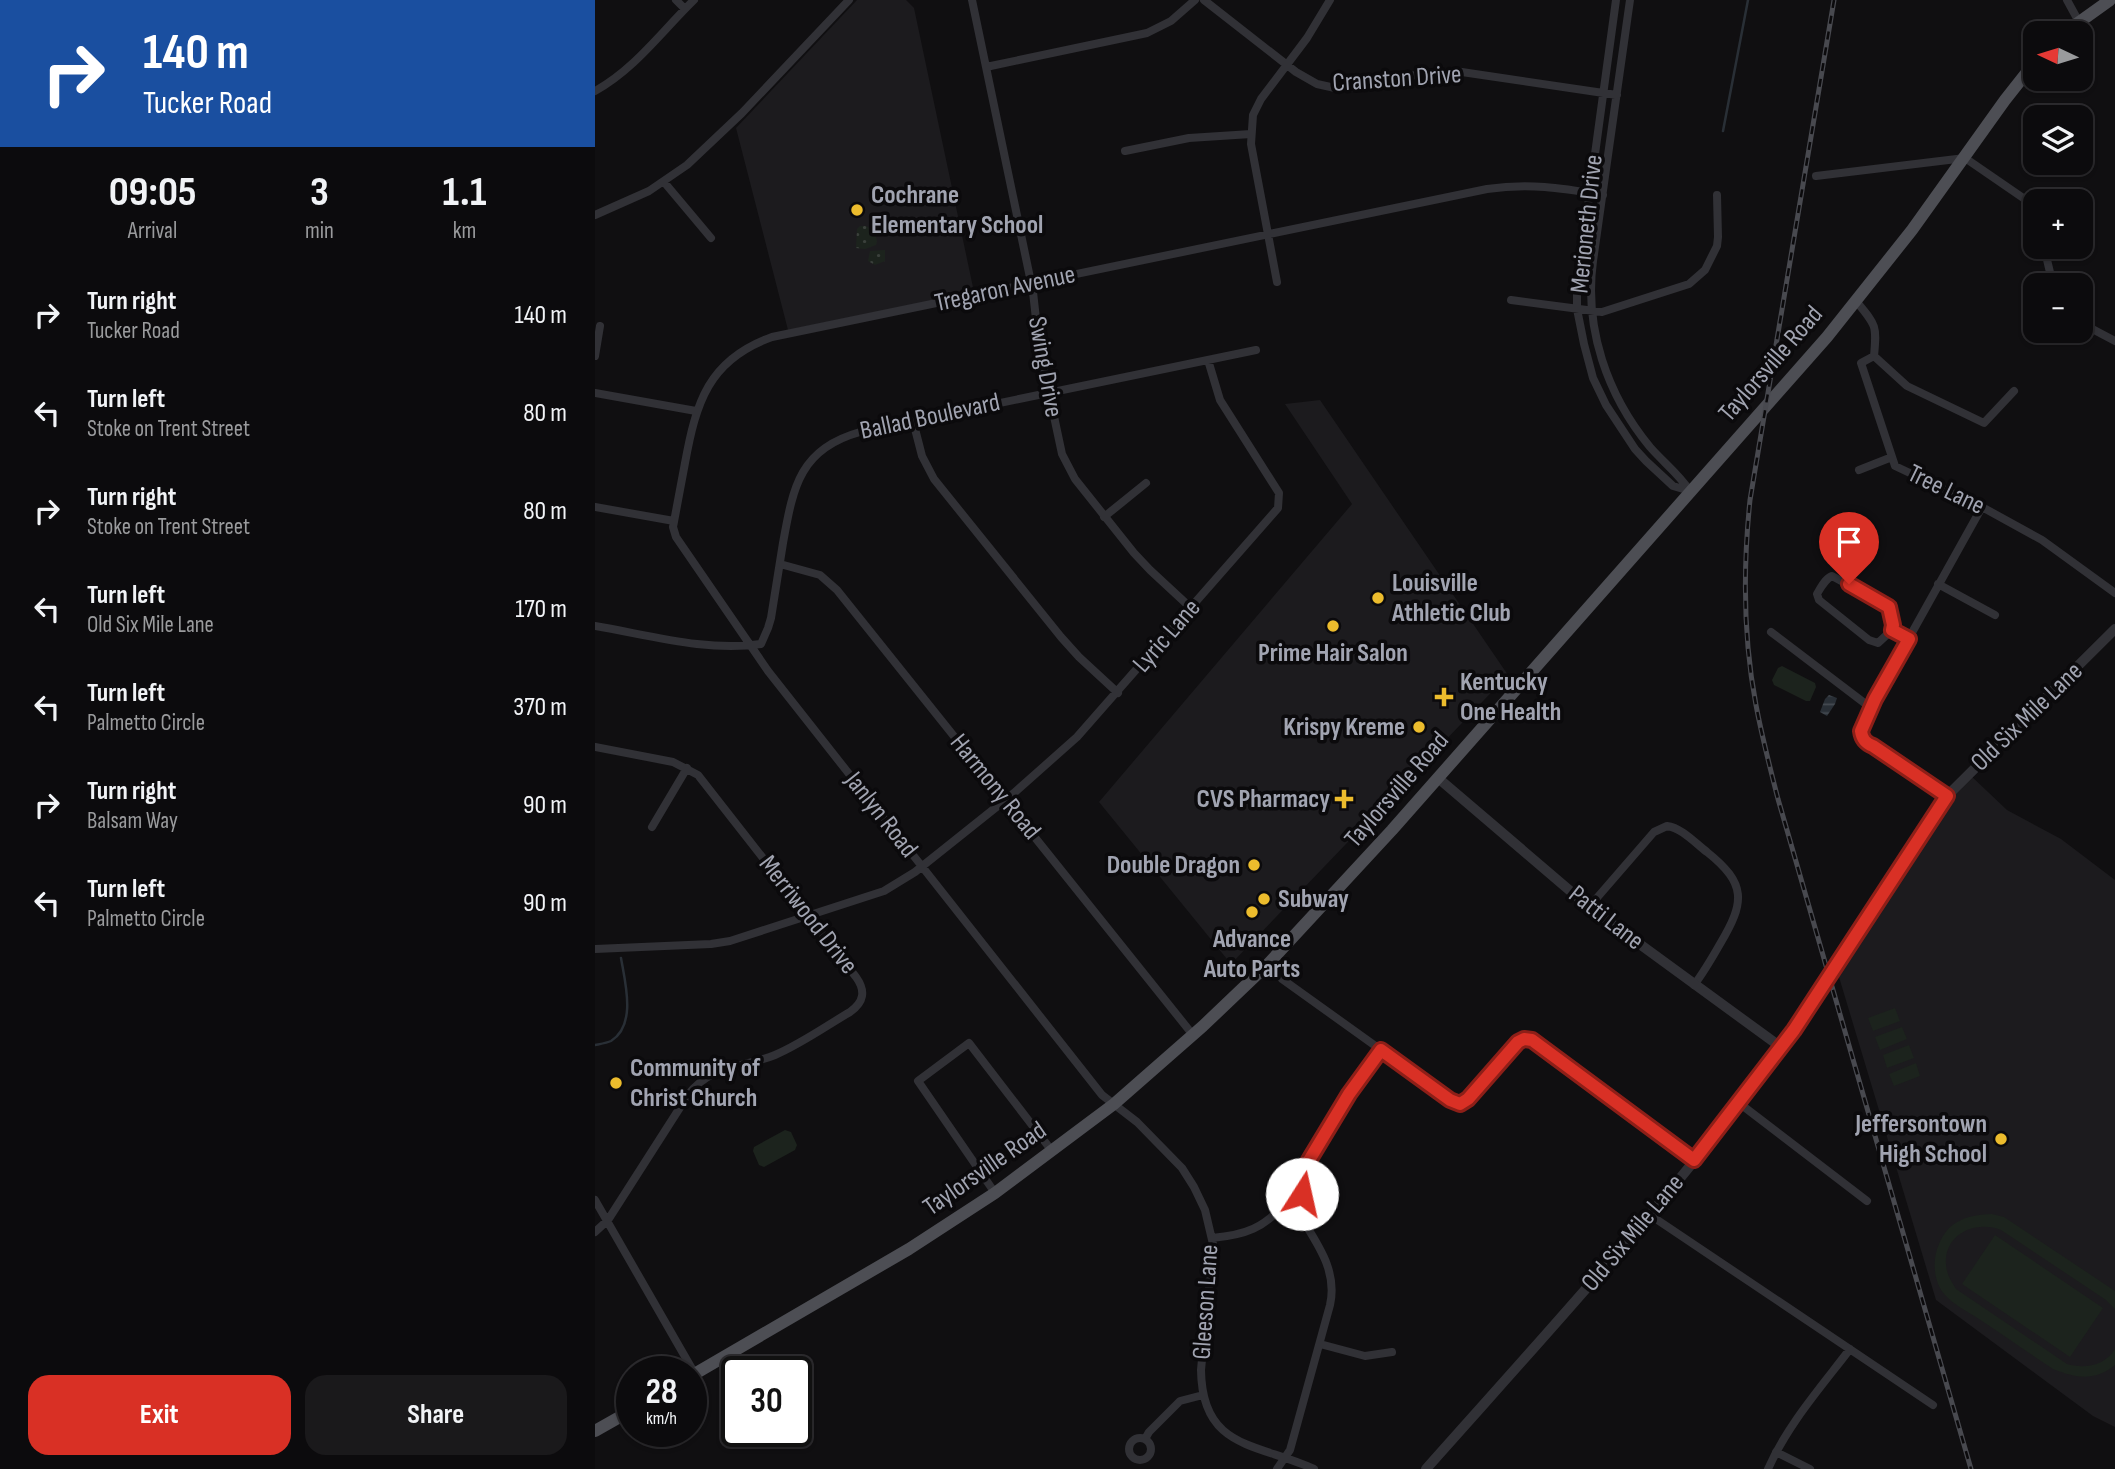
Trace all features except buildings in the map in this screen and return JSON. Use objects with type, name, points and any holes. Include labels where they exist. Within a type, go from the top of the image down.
[{"type":"main road","points":[[2079,21],[2110,0]]},
{"type":"main road","name":"Taylorsville Road","points":[[707,1367],[899,1255],[995,1192],[1114,1104],[1193,1035],[1269,963],[1331,898],[1827,337],[1912,230],[2023,77]]},
{"type":"main road","points":[[595,1431],[616,1419]]},
{"type":"street","points":[[676,0],[685,9]]},
{"type":"street","points":[[597,87],[638,59],[694,0]]},
{"type":"street","points":[[595,215],[633,199],[664,181],[706,149],[849,0]]},
{"type":"street","name":"Swing Drive","points":[[972,0],[1031,284],[1037,330],[1062,454],[1069,470],[1104,517],[1150,570],[1191,608]]},
{"type":"street","points":[[986,67],[1147,33],[1171,21],[1195,0]]},
{"type":"street","name":"Cranston Drive","points":[[1204,0],[1287,65],[1310,80],[1335,88],[1350,88],[1408,76],[1455,71],[1617,94]]},
{"type":"street","points":[[1277,282],[1251,144],[1256,107],[1307,38],[1330,0]]},
{"type":"street","name":"Merioneth Drive","points":[[1616,0],[1588,193],[1577,286],[1577,309],[1593,378],[1625,434],[1639,453],[1673,486],[1690,491]]},
{"type":"street","points":[[1630,0],[1590,284],[1591,310],[1601,357],[1622,406],[1644,439],[1681,477],[1690,491]]},
{"type":"street","points":[[2067,0],[2078,21]]},
{"type":"street","points":[[1125,151],[1189,138],[1251,134]]},
{"type":"street","points":[[1816,176],[1965,158],[2023,198]]},
{"type":"street","points":[[664,181],[711,239]]},
{"type":"street","name":"Tregaron Avenue","points":[[674,521],[692,424],[701,399],[715,376],[738,355],[761,341],[1268,234],[1512,186],[1537,185],[1602,195]]},
{"type":"street","points":[[1511,300],[1602,312],[1689,284],[1709,264],[1717,246],[1717,195]]},
{"type":"street","name":"Tree Lane","points":[[1856,301],[1871,319],[1877,332],[1874,356],[1860,363],[1895,466],[1982,507],[2042,540],[2115,593]]},
{"type":"street","points":[[595,356],[600,326]]},
{"type":"street","points":[[2093,329],[2115,341]]},
{"type":"street","name":"Ballad Boulevard","points":[[751,645],[761,644],[768,628],[793,494],[800,475],[829,444],[846,435],[1256,350]]},
{"type":"street","points":[[1874,356],[1907,386],[1984,423],[2014,391]]},
{"type":"street","name":"Lyric Lane","points":[[595,948],[730,941],[884,891],[922,866],[1077,737],[1275,512],[1280,502],[1277,489],[1220,400],[1208,360]]},
{"type":"street","points":[[595,393],[696,411]]},
{"type":"street","points":[[913,421],[922,456],[934,479],[1061,637],[1118,692]]},
{"type":"street","points":[[1859,470],[1892,457]]},
{"type":"street","points":[[1104,517],[1146,483]]},
{"type":"street","points":[[595,507],[674,521],[673,530],[676,537],[751,645]]},
{"type":"street","points":[[1947,796],[1864,740],[1861,731],[1938,584],[1982,507]]},
{"type":"street","name":"Harmony Road","points":[[780,564],[813,572],[827,579],[837,590],[1193,1035]]},
{"type":"street","points":[[1832,576],[1889,607],[1892,630],[1878,643],[1869,640],[1819,600],[1817,594],[1832,576]]},
{"type":"street","points":[[1938,584],[1995,615]]},
{"type":"street","points":[[595,626],[712,647],[751,645]]},
{"type":"street","name":"Old Six Mile Lane","points":[[1426,1469],[1649,1216],[1782,1048],[1947,796],[2115,629]]},
{"type":"street","points":[[1892,630],[1909,639]]},
{"type":"street","points":[[1772,632],[1869,713]]},
{"type":"street","name":"Janlyn Road","points":[[751,645],[768,671],[1102,1095],[1114,1104]]},
{"type":"street","name":"Merriwood Drive","points":[[595,747],[673,762],[698,775],[861,984],[863,995],[860,1004],[850,1012],[776,1054],[715,1072],[701,1080],[688,1095],[608,1220]]},
{"type":"street","points":[[652,827],[687,768]]},
{"type":"street","name":"Patti Lane","points":[[1437,778],[1588,906],[1782,1048]]},
{"type":"street","points":[[1588,906],[1654,832],[1667,826],[1679,830],[1721,864],[1734,881],[1738,895],[1735,918],[1694,985]]},
{"type":"street","points":[[1269,963],[1282,979],[1450,1100],[1460,1104],[1468,1099],[1518,1042],[1528,1039],[1694,1160]]},
{"type":"street","points":[[995,1192],[918,1081],[928,1073],[969,1044],[1052,1151]]},
{"type":"street","points":[[1296,1182],[1349,1094],[1381,1050]]},
{"type":"street","points":[[1739,1103],[1867,1201]]},
{"type":"street","name":"Gleeson Lane","points":[[1114,1104],[1145,1129],[1188,1177],[1200,1198],[1212,1238],[1201,1370],[1203,1395],[1212,1416],[1220,1428],[1243,1444],[1314,1469]]},
{"type":"street","points":[[1212,1238],[1231,1237],[1248,1232],[1289,1203],[1299,1200],[1301,1187],[1296,1182],[1289,1181],[1283,1185],[1281,1196],[1289,1203],[1321,1250],[1331,1275],[1332,1298],[1320,1345],[1290,1450],[1277,1469]]},
{"type":"street","points":[[595,1200],[683,1356]]},
{"type":"street","points":[[1649,1216],[1716,1258],[1933,1405]]},
{"type":"street","points":[[595,1232],[608,1220]]},
{"type":"street","points":[[1320,1345],[1365,1356],[1392,1352]]},
{"type":"street","points":[[1768,1469],[1793,1423],[1850,1349]]},
{"type":"street","points":[[1145,1440],[1149,1432],[1180,1401],[1203,1395]]},
{"type":"street","points":[[1776,1452],[1810,1469]]},
{"type":"shaded area","name":"Cochrane Elementary School","points":[[857,0],[906,0],[914,8],[974,292],[788,330],[736,128]]},
{"type":"shaded area","points":[[866,226],[873,232],[876,245],[865,249],[856,248],[857,229]]},
{"type":"shaded area","points":[[885,250],[885,261],[875,265],[868,261],[870,251]]},
{"type":"shaded area","points":[[1320,400],[1508,675],[1231,964],[1099,802],[1352,504],[1285,404]]},
{"type":"shaded area","points":[[1782,666],[1815,683],[1810,701],[1774,685],[1772,680]]},
{"type":"shaded area","points":[[1829,695],[1837,698],[1827,716],[1820,712]]},
{"type":"shaded area","name":"Jeffersontown High School","points":[[1969,774],[2007,810],[2061,839],[2115,880],[2115,1427],[2093,1416],[1936,1300],[1839,977],[1879,900]]},
{"type":"shaded area","points":[[1895,1008],[1900,1021],[1873,1031],[1868,1018]]},
{"type":"shaded area","points":[[1902,1027],[1907,1039],[1880,1050],[1875,1037]]},
{"type":"shaded area","points":[[1909,1045],[1914,1058],[1887,1068],[1883,1055]]},
{"type":"shaded area","points":[[1916,1063],[1920,1076],[1894,1086],[1889,1074]]},
{"type":"shaded area","points":[[785,1130],[791,1132],[797,1145],[795,1150],[764,1167],[759,1165],[754,1147]]},
{"type":"shaded area","points":[[1992,1214],[2004,1217],[2115,1291],[2115,1309],[2106,1300],[2001,1230],[1991,1227],[1972,1228],[1956,1237],[1950,1245],[1946,1267],[1956,1289],[2067,1364],[2094,1365],[2106,1359],[2115,1349],[2115,1365],[2100,1374],[2085,1377],[2053,1369],[1945,1295],[1938,1284],[1935,1263],[1943,1236],[1960,1220]]},
{"type":"shaded area","points":[[1995,1235],[2103,1308],[2070,1357],[1962,1284]]},
{"type":"waterway","points":[[1723,131],[1748,0]]},
{"type":"waterway","points":[[595,1045],[611,1041],[624,1025],[627,1002],[621,958]]},
{"type":"railway","points":[[1834,0],[1750,500],[1745,577],[1749,654],[1758,717],[1778,799],[1971,1469]]},
{"type":"place","name":"Cochrane Elementary School","points":[[857,210]]},
{"type":"place","name":"Louisville Athletic Club","points":[[1378,598]]},
{"type":"place","name":"Prime Hair Salon","points":[[1333,626]]},
{"type":"place","name":"Kentucky One Health","points":[[1444,697]]},
{"type":"place","name":"Krispy Kreme","points":[[1419,727]]},
{"type":"place","name":"CVS Pharmacy","points":[[1344,799]]},
{"type":"place","name":"Double Dragon","points":[[1254,865]]},
{"type":"place","name":"Subway","points":[[1264,899]]},
{"type":"place","name":"Advance Auto Parts","points":[[1252,912]]},
{"type":"place","name":"Community of Christ Church","points":[[616,1083]]},
{"type":"place","name":"Jeffersontown High School","points":[[2001,1139]]},
{"type":"route","points":[[1302,1194],[1301,1187],[1296,1182],[1349,1094],[1381,1050],[1450,1100],[1460,1104],[1468,1099],[1518,1042],[1524,1039],[1532,1040],[1694,1160],[1794,1030],[1947,796],[1867,743],[1861,736],[1875,699],[1909,639],[1892,630],[1889,607],[1849,584]]}]
